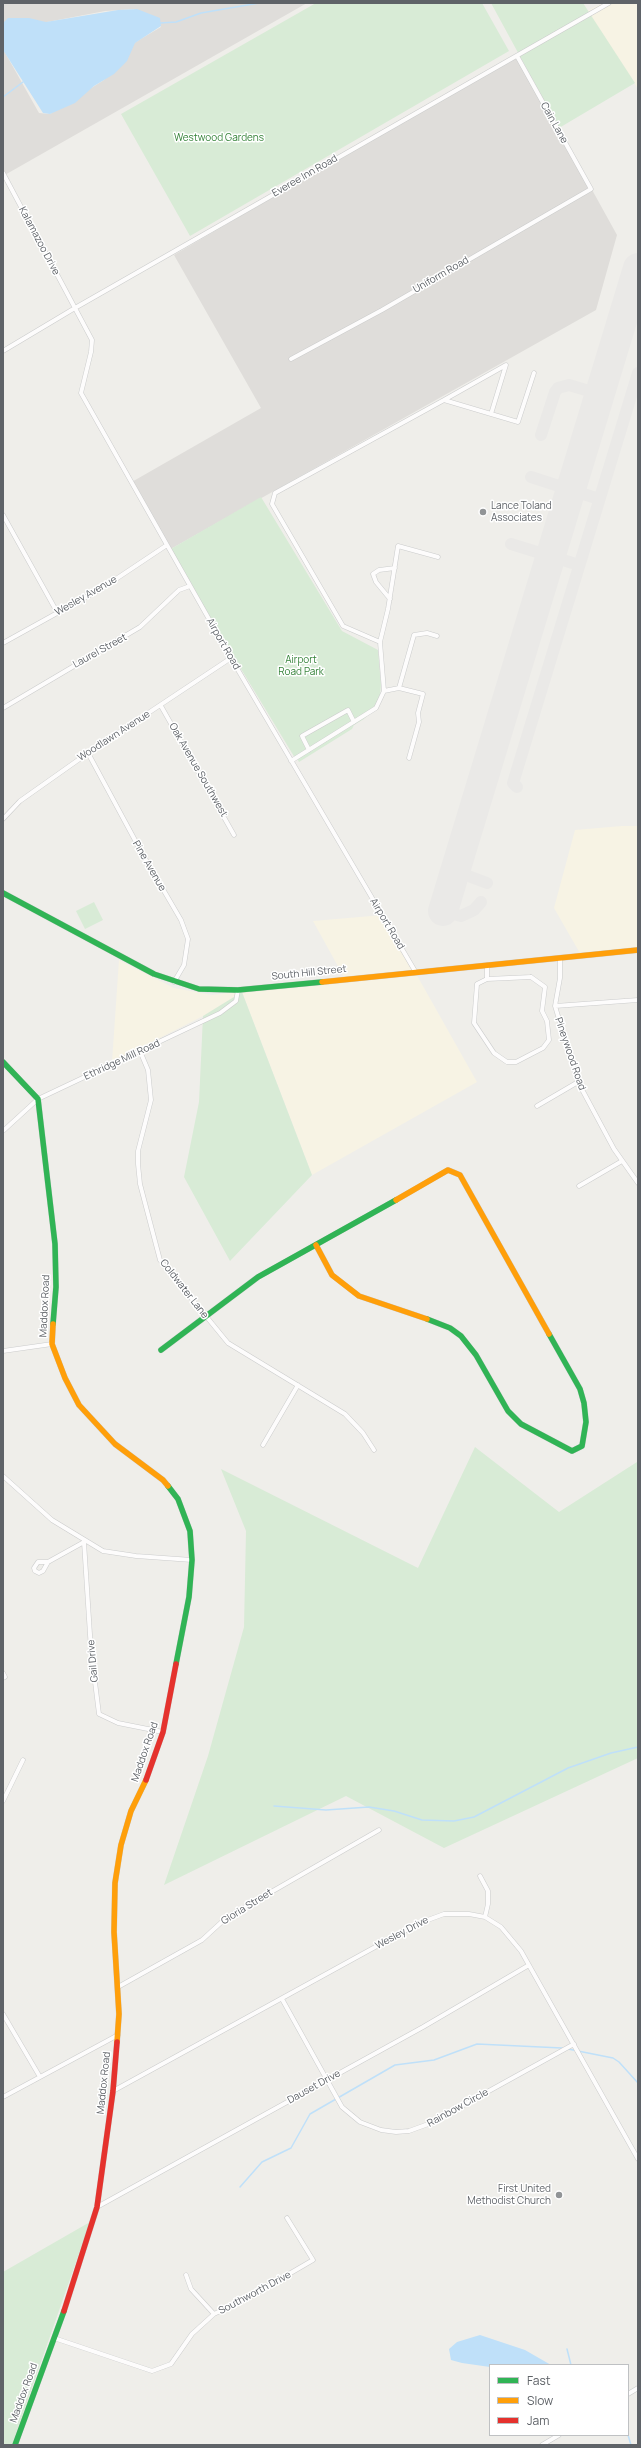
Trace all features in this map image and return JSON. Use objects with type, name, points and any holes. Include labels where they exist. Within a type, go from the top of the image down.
[{"type":"street","name":"Everee Inn Road","points":[[3,351],[75,308],[609,3]]},
{"type":"street","name":"Cain Lane","points":[[517,56],[590,190]]},
{"type":"street","name":"Kalamazoo Drive","points":[[3,173],[75,308]]},
{"type":"street","name":"Uniform Road","points":[[291,359],[382,310],[590,190]]},
{"type":"street","name":"Airport Road","points":[[75,308],[92,340],[91,352],[81,393],[231,658],[415,971]]},
{"type":"street","points":[[380,642],[343,626],[272,504],[275,493],[506,365],[490,414]]},
{"type":"street","points":[[444,400],[518,422],[534,372]]},
{"type":"street","points":[[3,515],[57,612]]},
{"type":"street","name":"Wesley Avenue","points":[[3,643],[104,587],[167,545]]},
{"type":"street","points":[[291,761],[376,708],[384,691],[380,642],[390,599],[398,546],[438,557]]},
{"type":"street","points":[[390,599],[376,582],[373,574],[378,570],[395,568]]},
{"type":"street","name":"Laurel Street","points":[[3,708],[140,627],[179,590],[190,586]]},
{"type":"street","points":[[399,688],[414,635],[427,633],[437,636]]},
{"type":"street","name":"Woodlawn Avenue","points":[[4,817],[20,801],[88,753],[161,706],[231,658]]},
{"type":"street","points":[[384,691],[399,688],[423,694],[423,700],[418,713],[419,722],[409,758]]},
{"type":"street","name":"Oak Avenue Southwest","points":[[161,706],[234,835]]},
{"type":"street","points":[[309,750],[302,736],[348,710],[354,722]]},
{"type":"street","name":"Pine Avenue","points":[[88,753],[143,855],[181,920],[188,939],[184,966],[173,982]]},
{"type":"street","name":"South Hill Street","points":[[3,893],[119,957],[173,982],[198,989],[238,990],[415,971],[560,959],[638,950]]},
{"type":"street","name":"Pineywood Road","points":[[560,959],[559,983],[555,1006],[578,1082],[622,1162],[638,1183]]},
{"type":"street","points":[[487,979],[488,965]]},
{"type":"street","points":[[531,977],[545,987],[542,1011],[547,1021],[549,1040],[543,1048],[516,1062],[507,1062],[494,1053],[474,1023],[477,984],[487,979],[531,977]]},
{"type":"street","name":"Ethridge Mill Road","points":[[3,1132],[38,1099],[220,1014],[236,1001],[238,990]]},
{"type":"street","points":[[555,1006],[637,1000],[638,1005]]},
{"type":"street","name":"Coldwater Lane","points":[[140,1051],[148,1070],[151,1100],[138,1151],[138,1164],[149,1220],[160,1260],[204,1316],[228,1343],[240,1352],[298,1385],[353,1420],[374,1450]]},
{"type":"street","points":[[3,1062],[38,1099]]},
{"type":"street","points":[[537,1106],[578,1082]]},
{"type":"street","name":"Maddox Road","points":[[15,2445],[54,2338],[97,2207],[113,2091],[118,2035],[118,1987],[114,1932],[115,1883],[120,1850],[131,1811],[150,1771],[163,1732],[187,1605],[192,1560],[190,1531],[178,1499],[163,1480],[115,1444],[80,1405],[65,1378],[52,1344],[56,1287],[55,1244],[38,1099]]},
{"type":"street","points":[[579,1186],[622,1162]]},
{"type":"street","points":[[161,1350],[244,1286],[316,1245],[448,1170],[454,1171],[460,1175],[580,1389],[584,1403],[586,1422],[582,1446],[572,1451],[521,1424],[508,1411],[476,1355],[460,1336],[450,1328],[437,1322],[359,1296],[332,1275],[316,1245]]},
{"type":"street","points":[[3,1351],[52,1344]]},
{"type":"street","points":[[263,1445],[298,1385]]},
{"type":"street","points":[[3,1476],[52,1520],[84,1542],[103,1551],[136,1556],[192,1560]]},
{"type":"street","points":[[48,1562],[84,1542]]},
{"type":"street","name":"Gail Drive","points":[[84,1542],[91,1650],[99,1714],[118,1723],[163,1732]]},
{"type":"street","points":[[3,1673],[5,1677],[3,1678]]},
{"type":"street","points":[[3,1801],[23,1760]]},
{"type":"street","name":"Gloria Street","points":[[118,1987],[202,1940],[226,1918],[379,1830]]},
{"type":"street","points":[[480,1876],[488,1891],[488,1904],[485,1918]]},
{"type":"street","name":"Wesley Drive","points":[[113,2091],[432,1917],[456,1913],[485,1918],[508,1933],[530,1965],[638,2159]]},
{"type":"street","name":"Dauset Drive","points":[[97,2207],[423,2027],[530,1965]]},
{"type":"street","name":"Rainbow Circle","points":[[282,1999],[342,2107],[360,2122],[381,2130],[396,2132],[409,2131],[431,2123],[574,2044]]},
{"type":"street","points":[[3,2014],[40,2077]]},
{"type":"street","points":[[3,2097],[118,2035]]},
{"type":"street","name":"Southworth Drive","points":[[54,2338],[152,2371],[171,2364],[192,2334],[214,2314],[246,2299],[313,2260],[288,2218]]},
{"type":"street","points":[[186,2275],[191,2289],[214,2314]]},
{"type":"street","points":[[629,2393],[638,2388]]},
{"type":"street","points":[[542,2445],[557,2436]]},
{"type":"shaded area","points":[[3,3],[307,3],[3,176],[3,49],[39,113],[50,114],[104,80],[134,43],[161,27],[158,19],[135,9],[105,11],[42,23],[3,25]]},
{"type":"shaded area","points":[[603,3],[638,3],[638,89],[587,11]]},
{"type":"shaded area","points":[[517,54],[617,235],[596,310],[169,550],[130,483],[261,408],[174,255]]},
{"type":"shaded area","points":[[638,826],[638,948],[581,955],[554,908],[575,830]]},
{"type":"shaded area","points":[[383,915],[477,1082],[312,1175],[242,992],[215,1010],[112,1062],[119,960],[174,988],[212,995],[345,979],[313,921]]},
{"type":"green space","name":"Westwood Gardens","points":[[316,3],[482,3],[509,51],[190,236],[121,114]]},
{"type":"green space","points":[[491,3],[583,3],[635,83],[559,128]]},
{"type":"green space","name":"Airport Road Park","points":[[261,497],[342,631],[378,650],[381,685],[379,703],[364,719],[354,725],[352,729],[299,762],[297,758],[295,758],[169,550]]},
{"type":"green space","points":[[94,902],[103,920],[85,929],[76,911]]},
{"type":"green space","points":[[242,992],[312,1175],[230,1261],[184,1177],[199,1102],[203,1016]]},
{"type":"green space","points":[[475,1447],[559,1512],[637,1462],[638,1450],[638,1758],[444,1848],[346,1796],[164,1885],[208,1756],[244,1627],[246,1531],[221,1469],[418,1568]]},
{"type":"green space","points":[[90,2222],[12,2445],[3,2445],[3,2272]]},
{"type":"water","points":[[137,9],[160,18],[161,26],[135,43],[127,61],[114,74],[94,86],[75,103],[50,114],[43,113],[3,50],[3,23],[8,18],[29,18],[46,22],[118,10]]},
{"type":"water","points":[[480,2335],[525,2350],[549,2364],[489,2364],[489,2367],[462,2363],[451,2360],[449,2349],[457,2342]]},
{"type":"waterway","points":[[160,23],[176,22],[201,13],[259,3]]},
{"type":"waterway","points":[[273,3],[288,3]]},
{"type":"waterway","points":[[3,97],[23,82]]},
{"type":"waterway","points":[[274,1806],[326,1810],[369,1807],[394,1811],[422,1820],[454,1821],[474,1817],[568,1768],[611,1753],[638,1747]]},
{"type":"waterway","points":[[240,2187],[262,2162],[291,2148],[310,2114],[395,2065],[434,2060],[477,2044],[562,2048]]},
{"type":"waterway","points":[[568,2049],[613,2058],[619,2062],[638,2083]]},
{"type":"waterway","points":[[567,2349],[571,2364]]},
{"type":"waterway","points":[[628,2436],[631,2445]]},
{"type":"taxiway","points":[[517,787],[513,783],[638,373]]},
{"type":"taxiway","points":[[541,435],[555,392],[558,388],[569,385],[599,394]]},
{"type":"taxiway","points":[[531,477],[599,499]]},
{"type":"taxiway","points":[[511,544],[579,565]]},
{"type":"taxiway","points":[[455,871],[487,883]]},
{"type":"taxiway","points":[[443,911],[461,916],[474,910],[481,902]]},
{"type":"runway","points":[[443,911],[638,268]]},
{"type":"traffic: fast","points":[[3,893],[154,974],[199,989],[238,990],[322,982]]},
{"type":"traffic: fast","points":[[3,1062],[38,1099],[55,1244],[56,1287],[53,1324]]},
{"type":"traffic: fast","points":[[161,1350],[258,1277],[396,1200]]},
{"type":"traffic: fast","points":[[427,1319],[450,1328],[461,1336],[476,1355],[508,1411],[521,1424],[572,1451],[582,1446],[586,1422],[584,1403],[580,1389],[549,1334]]},
{"type":"traffic: fast","points":[[168,1486],[178,1499],[190,1531],[192,1560],[189,1597],[176,1664]]},
{"type":"traffic: fast","points":[[15,2445],[64,2311]]},
{"type":"traffic: slow","points":[[322,982],[638,950]]},
{"type":"traffic: slow","points":[[396,1200],[448,1170],[460,1175],[549,1334]]},
{"type":"traffic: slow","points":[[316,1245],[332,1275],[359,1296],[427,1319]]},
{"type":"traffic: slow","points":[[53,1324],[52,1344],[65,1378],[79,1405],[115,1444],[163,1480],[168,1486]]},
{"type":"traffic: slow","points":[[117,2042],[119,2014],[114,1932],[115,1883],[121,1845],[131,1811],[146,1780]]},
{"type":"traffic: jam","points":[[146,1780],[163,1732],[176,1664]]},
{"type":"traffic: jam","points":[[64,2311],[97,2207],[113,2091],[117,2042]]},
{"type":"place","name":"Lance Toland Associates","points":[[483,512]]},
{"type":"place","name":"First United Methodist Church","points":[[559,2195]]}]
